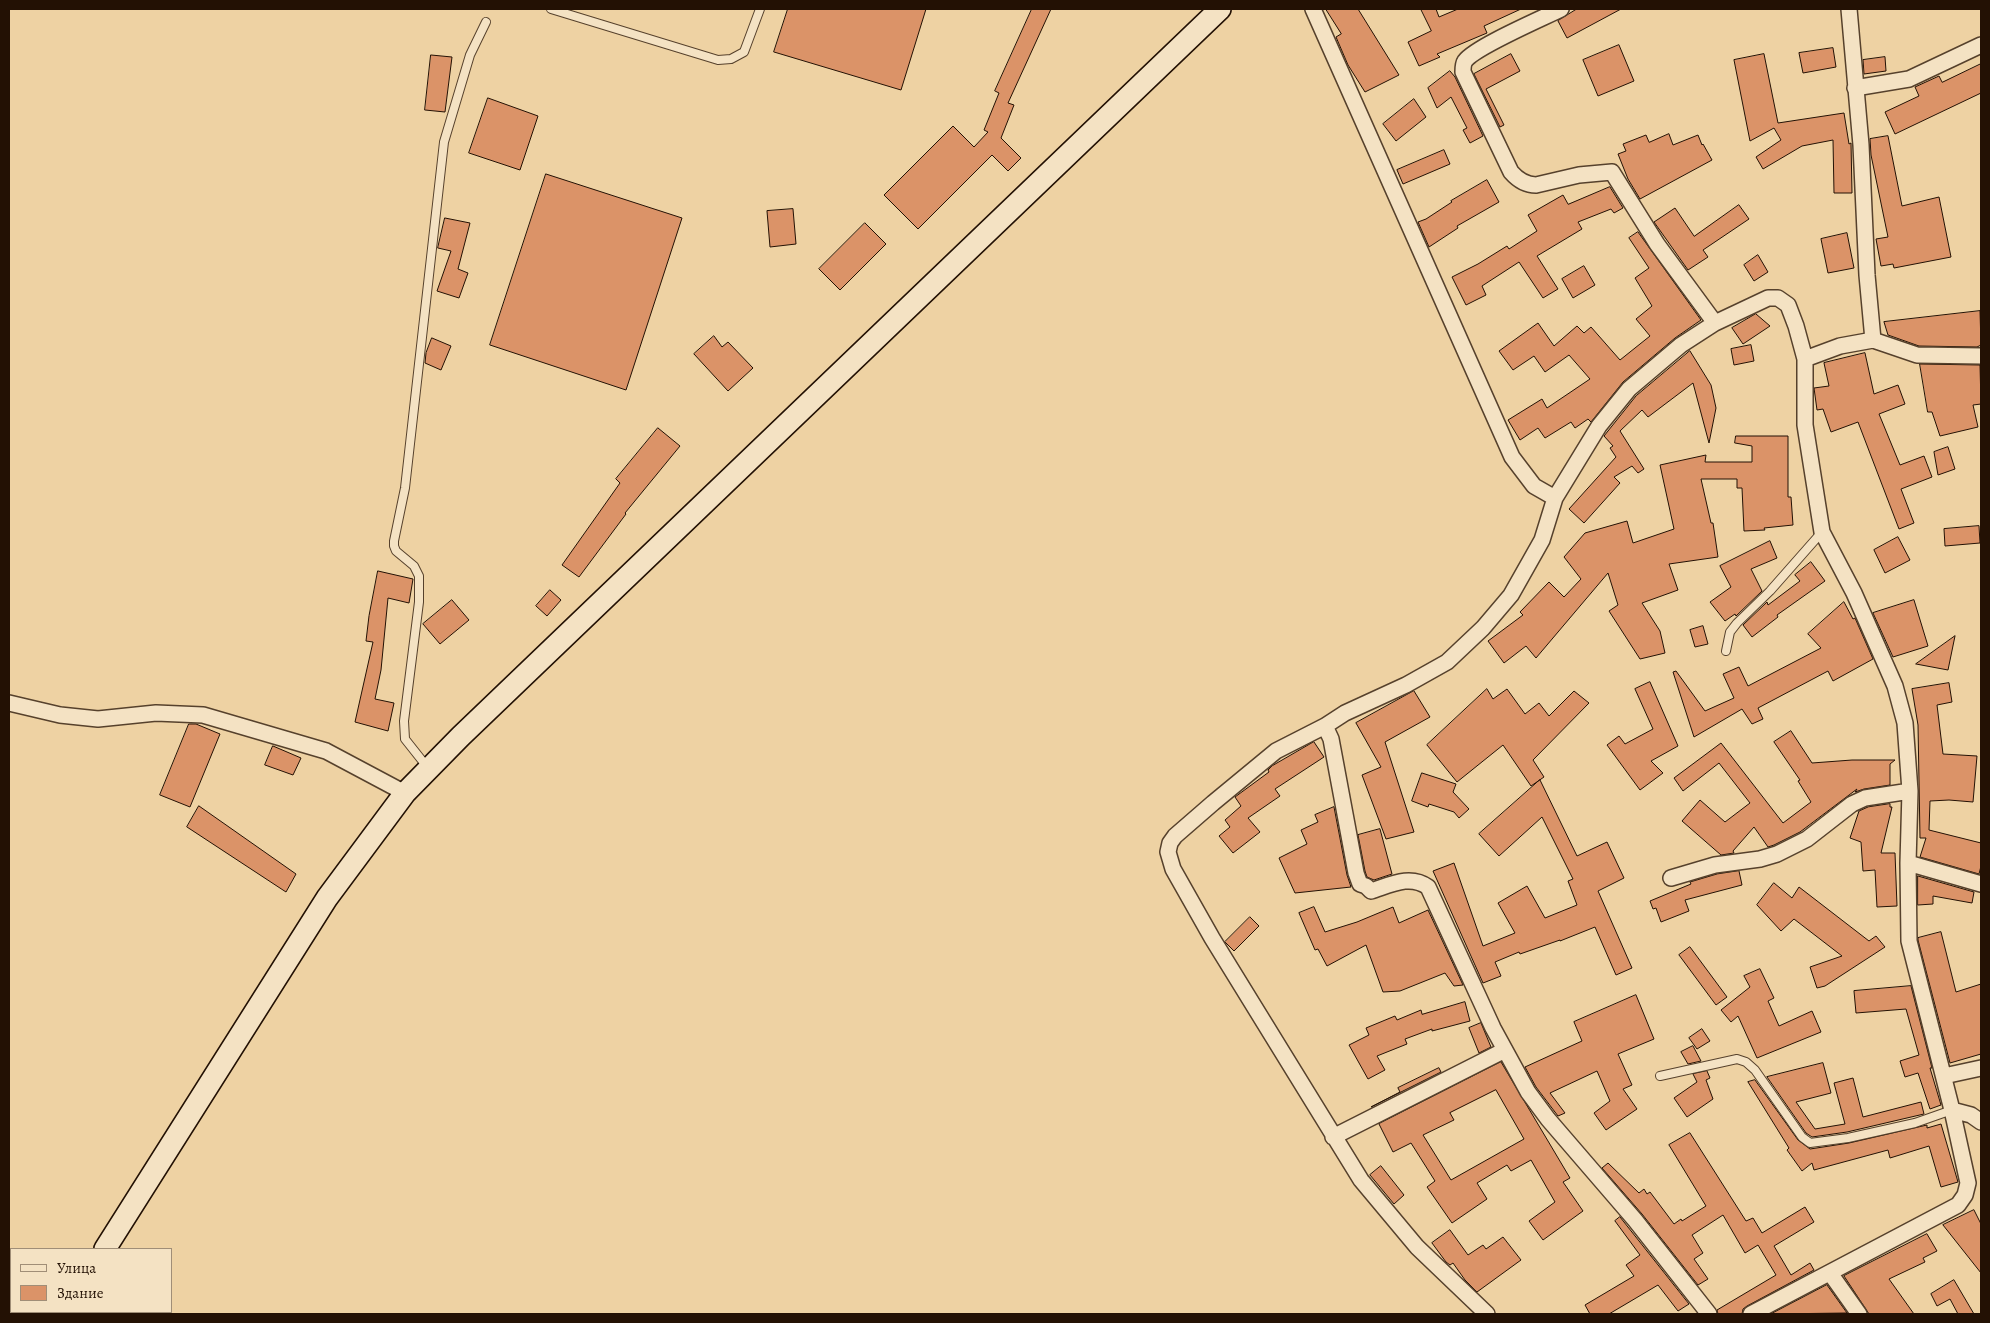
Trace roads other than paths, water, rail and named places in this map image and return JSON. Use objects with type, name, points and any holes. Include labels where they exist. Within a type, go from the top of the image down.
[{"type":"main road","points":[[106,1248],[327,898],[380,824],[405,793],[460,736],[1220,9]]},
{"type":"street","points":[[1313,9],[1512,457],[1534,486],[1555,498]]},
{"type":"street","points":[[1561,9],[1477,50],[1465,61],[1463,66],[1463,72],[1511,172],[1518,180],[1530,185],[1536,185],[1579,175],[1612,172],[1657,244],[1715,323]]},
{"type":"street","points":[[1849,9],[1861,146],[1867,275],[1873,340]]},
{"type":"street","points":[[1855,88],[1909,79],[1981,45]]},
{"type":"street","points":[[1487,1314],[1411,1239],[1361,1180],[1212,938],[1173,870],[1168,852],[1170,843],[1175,836],[1276,751],[1325,726],[1345,713],[1406,685],[1447,662],[1483,628],[1511,595],[1542,540],[1555,498],[1599,426],[1629,389],[1681,345],[1715,323],[1768,298],[1778,298],[1788,305],[1805,359],[1805,425],[1822,532],[1854,593],[1895,686],[1905,723],[1910,790],[1908,863],[1909,941],[1944,1076],[1968,1183],[1965,1195],[1958,1205],[1751,1314]]},
{"type":"street","points":[[1805,359],[1840,346],[1873,340],[1917,355],[1981,356]]},
{"type":"street","points":[[9,703],[60,715],[98,719],[156,713],[203,715],[326,751],[405,793]]},
{"type":"street","points":[[1325,726],[1331,739],[1356,873],[1360,884],[1366,886],[1371,891],[1407,880],[1421,882],[1428,887],[1493,1028],[1528,1092],[1548,1119],[1635,1220],[1709,1314]]},
{"type":"street","points":[[1671,878],[1715,865],[1760,859],[1777,854],[1807,839],[1852,804],[1865,798],[1910,790]]},
{"type":"street","points":[[1908,863],[1981,884]]},
{"type":"street","points":[[1334,1137],[1505,1050]]},
{"type":"street","points":[[1944,1076],[1981,1068]]},
{"type":"street","points":[[1952,1110],[1971,1115],[1981,1122]]},
{"type":"street","points":[[1830,1273],[1859,1314]]},
{"type":"lane","points":[[551,9],[718,60],[731,59],[744,52],[760,9]]},
{"type":"lane","points":[[429,769],[405,739],[407,692],[419,602],[420,576],[414,566],[396,551],[394,541],[405,488],[444,142],[470,55],[486,22]]},
{"type":"lane","points":[[1726,651],[1730,632],[1737,623],[1770,591],[1822,532]]},
{"type":"lane","points":[[1660,1076],[1737,1059],[1746,1062],[1755,1070],[1802,1137],[1810,1143],[1848,1138],[1916,1123],[1952,1110]]}]
